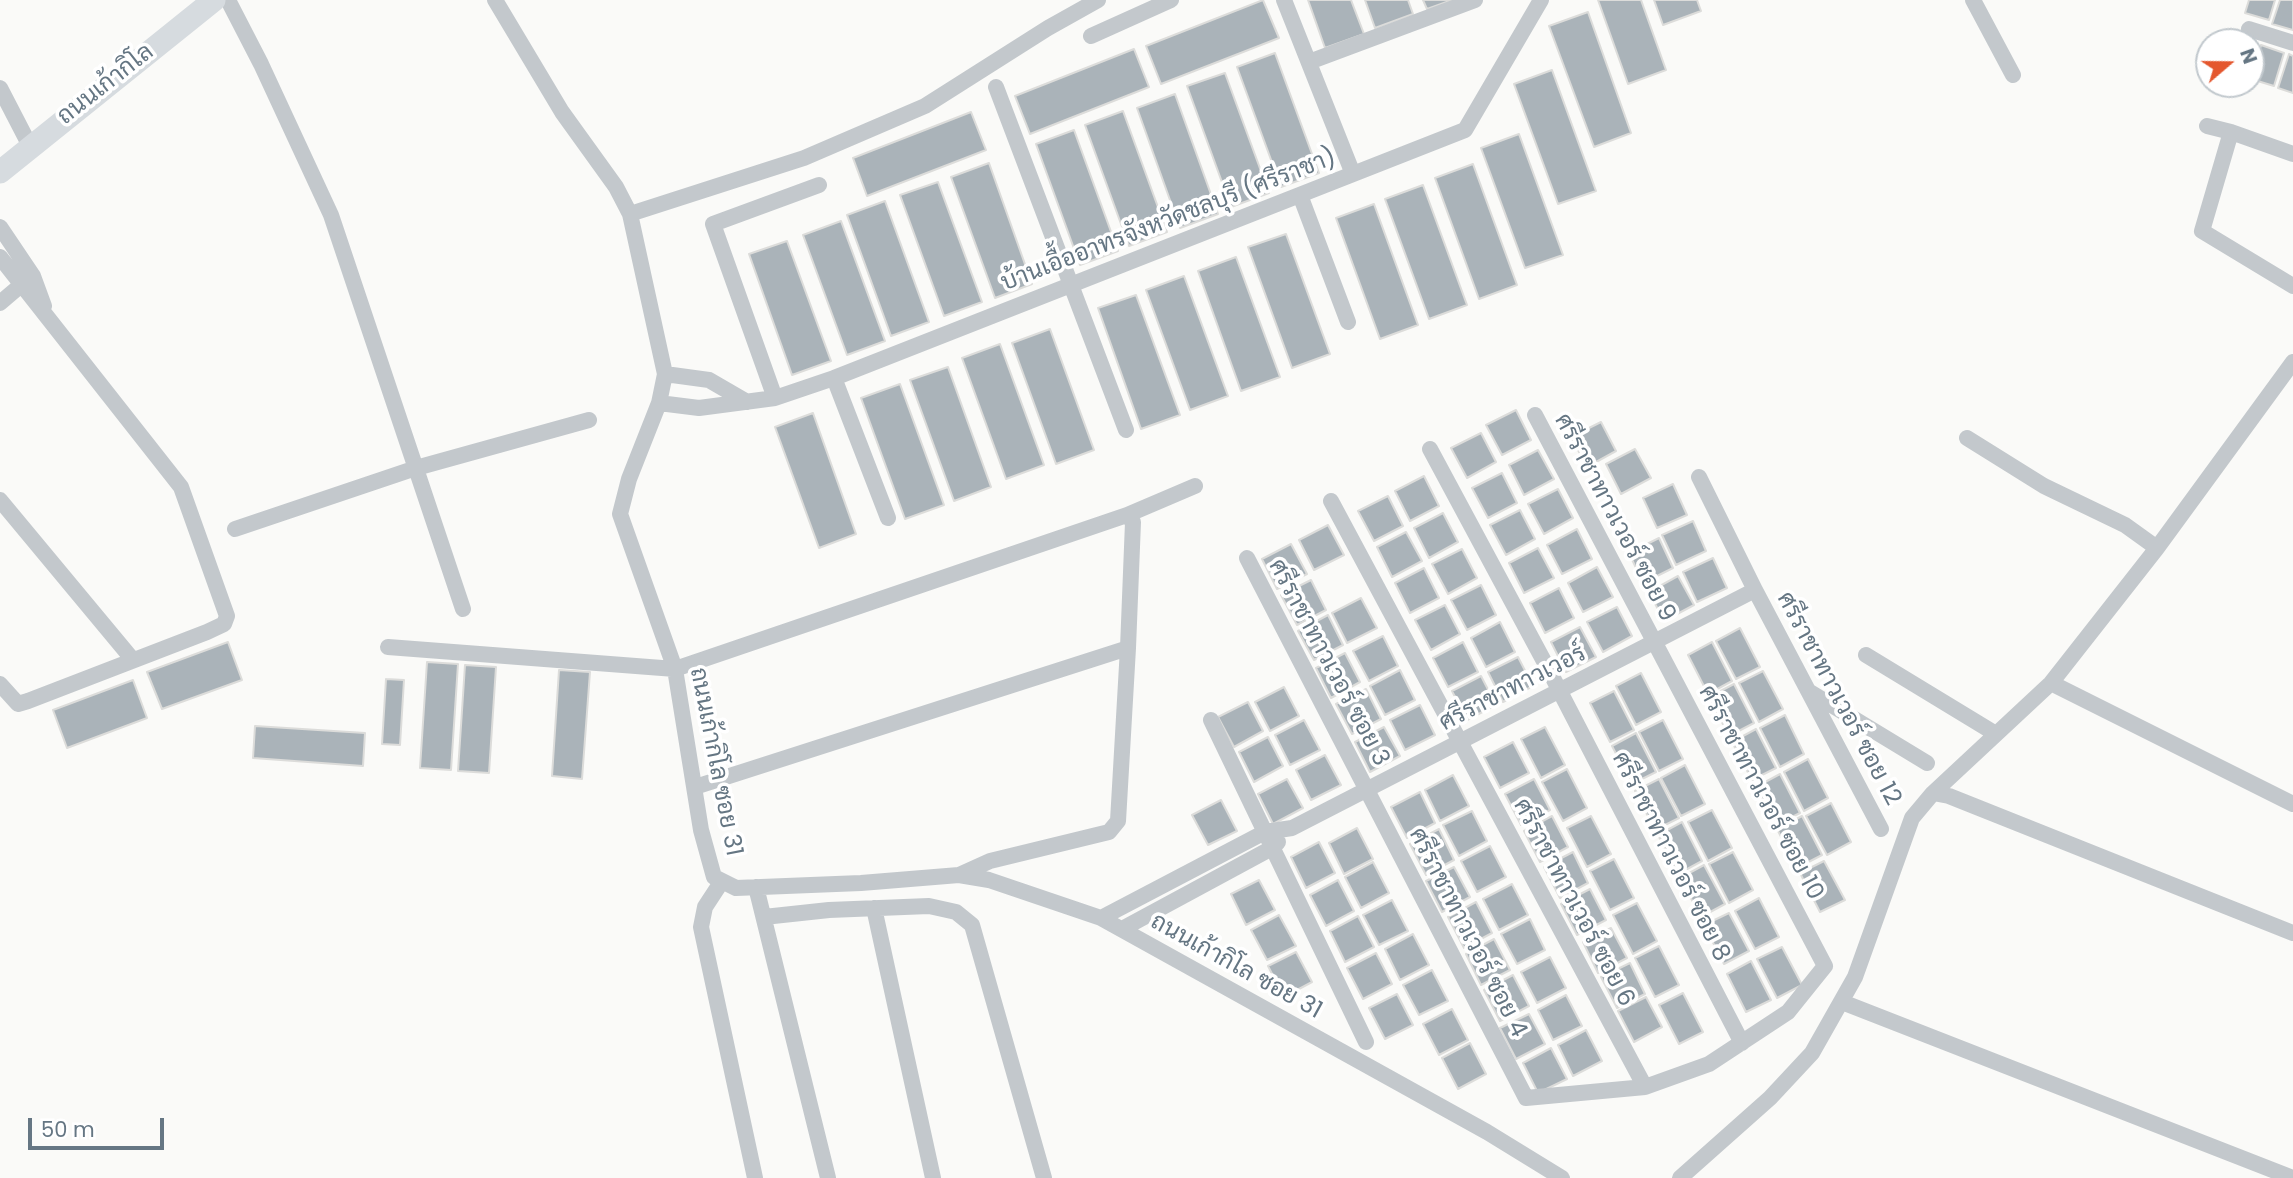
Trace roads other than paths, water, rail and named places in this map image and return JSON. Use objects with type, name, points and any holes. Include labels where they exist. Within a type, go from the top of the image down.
[{"type":"main road","name":"ถนนเก้ากิโล","points":[[0,172],[214,0]]},
{"type":"street","points":[[228,0],[261,64],[331,215],[463,609]]},
{"type":"street","name":"ถนนเก้ากิโล ซอย 31","points":[[495,0],[562,112],[616,187],[630,214],[665,374],[659,403],[629,479],[620,514],[676,669],[701,830],[714,877],[736,888],[861,883],[959,875],[989,880],[1101,919],[1488,1132],[1562,1178]]},
{"type":"street","points":[[630,214],[804,158],[925,106],[1048,28],[1098,0]]},
{"type":"street","points":[[1091,36],[1171,0]]},
{"type":"street","points":[[1284,0],[1353,174]]},
{"type":"street","points":[[1309,62],[1475,0]]},
{"type":"street","name":"บ้านเอื้ออาทรจังหวัดชลบุรี (ศรีราชา)","points":[[659,403],[699,408],[775,398],[834,378],[1465,130],[1541,0]]},
{"type":"street","points":[[1973,0],[2012,75]]},
{"type":"street","points":[[2265,34],[2293,43]]},
{"type":"street","points":[[996,87],[1126,430]]},
{"type":"street","points":[[0,88],[30,146]]},
{"type":"street","points":[[2207,126],[2293,154]]},
{"type":"street","points":[[2231,132],[2202,230],[2293,286]]},
{"type":"street","points":[[775,398],[713,224],[819,186]]},
{"type":"street","points":[[1300,195],[1348,323]]},
{"type":"street","points":[[0,227],[49,318],[181,487],[228,616],[225,624],[18,704],[0,684]]},
{"type":"street","points":[[0,257],[27,281]]},
{"type":"street","points":[[0,303],[27,281]]},
{"type":"street","points":[[1680,1178],[1770,1098],[1812,1053],[1855,978],[1912,818],[1933,793],[2051,684],[2157,548],[2293,362]]},
{"type":"street","points":[[665,374],[709,380],[747,402]]},
{"type":"street","points":[[834,378],[888,518]]},
{"type":"street","name":"ศรีราชาทาวเวอร์ ซอย 9","points":[[1535,415],[1654,642]]},
{"type":"street","points":[[235,529],[416,468],[589,420]]},
{"type":"street","points":[[1967,438],[2044,486],[2125,525],[2157,548]]},
{"type":"street","name":"ศรีราชาทาวเวอร์ ซอย 8","points":[[1430,449],[1742,1043]]},
{"type":"street","name":"ศรีราชาทาวเวอร์ ซอย 12","points":[[1699,477],[1755,590],[1881,829]]},
{"type":"street","points":[[388,648],[676,669],[1127,515],[1195,486]]},
{"type":"street","points":[[0,500],[133,660]]},
{"type":"street","name":"ศรีราชาทาวเวอร์ ซอย 6","points":[[1331,501],[1644,1087]]},
{"type":"street","points":[[959,875],[990,861],[1109,832],[1118,821],[1133,522],[1127,515]]},
{"type":"street","name":"ศรีราชาทาวเวอร์ ซอย 3","points":[[1247,558],[1368,789]]},
{"type":"street","name":"ศรีราชาทาวเวอร์","points":[[1122,929],[1272,848],[1292,828],[1755,590]]},
{"type":"street","name":"ศรีราชาทาวเวอร์ ซอย 10","points":[[1654,642],[1825,966],[1788,1012],[1742,1043]]},
{"type":"street","points":[[695,787],[1128,648]]},
{"type":"street","points":[[1867,656],[1997,734]]},
{"type":"street","points":[[2051,684],[2293,804]]},
{"type":"street","points":[[1808,691],[1927,763]]},
{"type":"street","points":[[1211,720],[1366,1042]]},
{"type":"street","name":"ศรีราชาทาวเวอร์ ซอย 4","points":[[1368,789],[1525,1098],[1644,1087]]},
{"type":"street","points":[[1933,793],[1949,796],[2293,933]]},
{"type":"street","name":"ศรีราชาทาวเวอร์","points":[[1101,919],[1265,832],[1292,828]]},
{"type":"street","points":[[722,881],[705,907],[701,927],[755,1178]]},
{"type":"street","points":[[757,887],[828,1178]]},
{"type":"street","points":[[764,917],[929,906],[956,912],[972,925],[1044,1178]]},
{"type":"street","points":[[874,908],[933,1178]]},
{"type":"street","points":[[1842,1002],[2293,1178]]},
{"type":"street","points":[[1644,1087],[1709,1064],[1742,1043]]}]
